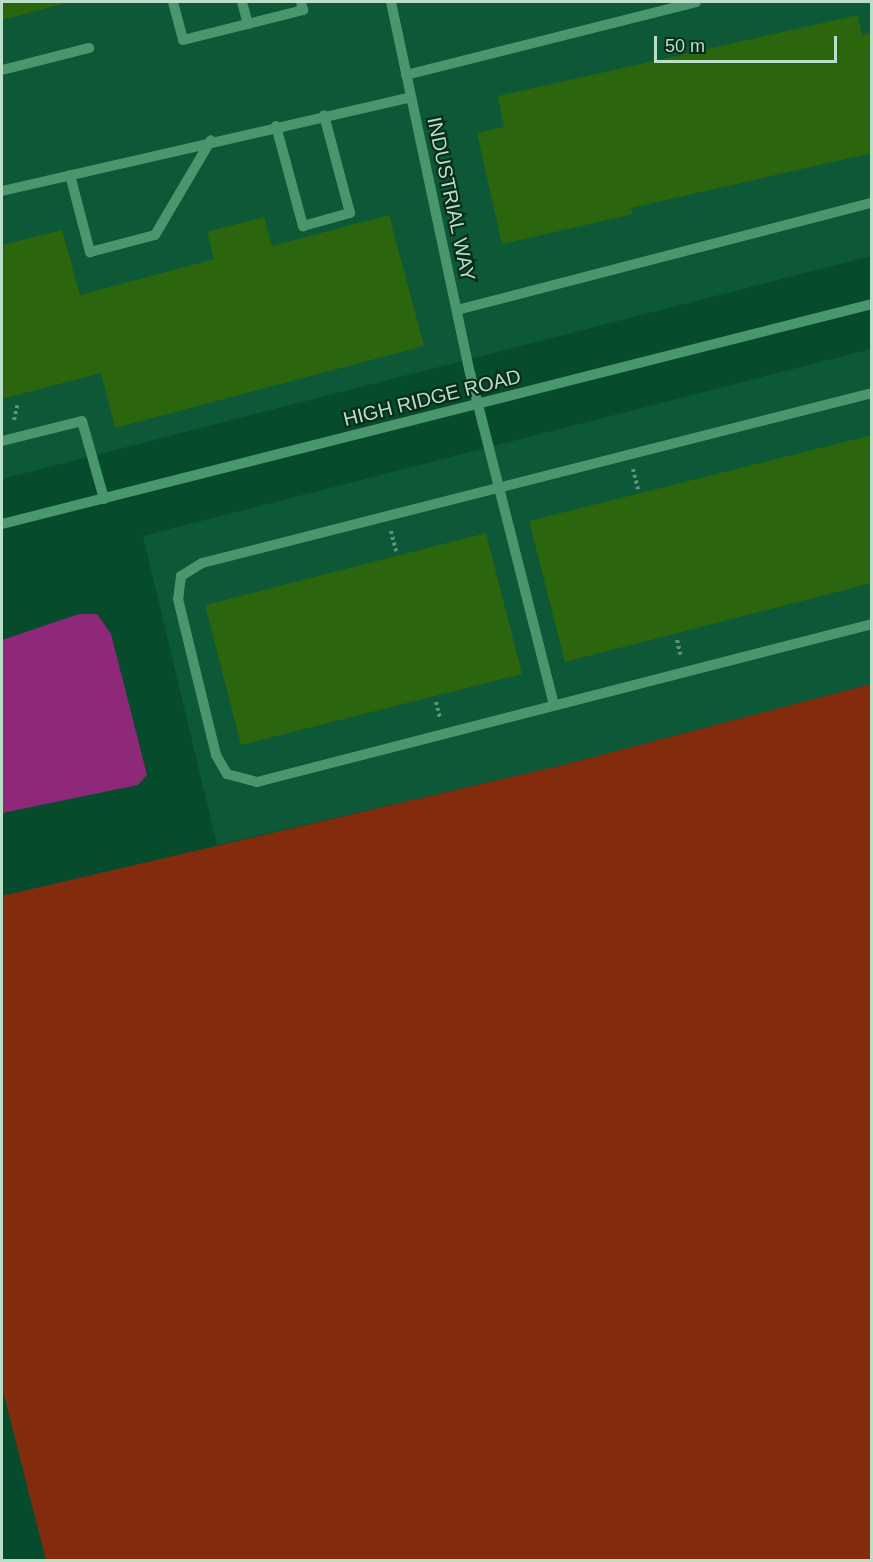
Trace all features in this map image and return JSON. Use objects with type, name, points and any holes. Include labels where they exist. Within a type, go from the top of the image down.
[{"type":"street","points":[[173,2],[183,40],[303,10],[301,2]]},
{"type":"street","points":[[242,2],[248,24]]},
{"type":"street","name":"INDUSTRIAL WAY","points":[[391,2],[478,405],[554,705]]},
{"type":"street","points":[[406,75],[696,2]]},
{"type":"street","points":[[2,70],[89,48]]},
{"type":"street","points":[[2,191],[211,140],[411,98]]},
{"type":"street","points":[[276,126],[303,226],[350,213],[324,116]]},
{"type":"street","points":[[70,175],[90,252],[155,236],[211,140]]},
{"type":"street","points":[[457,310],[872,203]]},
{"type":"street","name":"HIGH RIDGE ROAD","points":[[2,524],[872,304]]},
{"type":"street","points":[[872,393],[202,562],[182,576],[178,600],[216,756],[227,774],[257,782],[872,624]]},
{"type":"street","points":[[2,441],[82,421],[104,499]]},
{"type":"path","points":[[12,427],[18,403]]},
{"type":"path","points":[[633,468],[638,489]]},
{"type":"path","points":[[391,530],[396,551]]},
{"type":"path","points":[[677,640],[682,659]]},
{"type":"path","points":[[436,702],[440,722]]},
{"type":"shaded area","points":[[2,2],[871,2],[871,256],[2,479]]},
{"type":"shaded area","points":[[871,349],[871,684],[567,764],[217,845],[143,536]]},
{"type":"shaded area","points":[[79,614],[97,614],[111,634],[147,775],[138,785],[2,813],[2,640]]},
{"type":"shaded area","points":[[871,684],[871,1560],[46,1560],[2,1387],[2,896],[567,764]]},
{"type":"building","points":[[2,2],[70,2],[2,20]]},
{"type":"building","points":[[858,15],[862,35],[872,33],[872,153],[631,208],[633,214],[502,244],[477,133],[504,127],[498,96]]},
{"type":"building","points":[[389,215],[424,346],[115,428],[101,373],[2,399],[2,245],[62,230],[80,295],[214,259],[207,232],[264,217],[272,246]]},
{"type":"building","points":[[872,435],[872,583],[565,662],[529,521]]},
{"type":"building","points":[[486,533],[522,674],[241,745],[205,605]]}]
